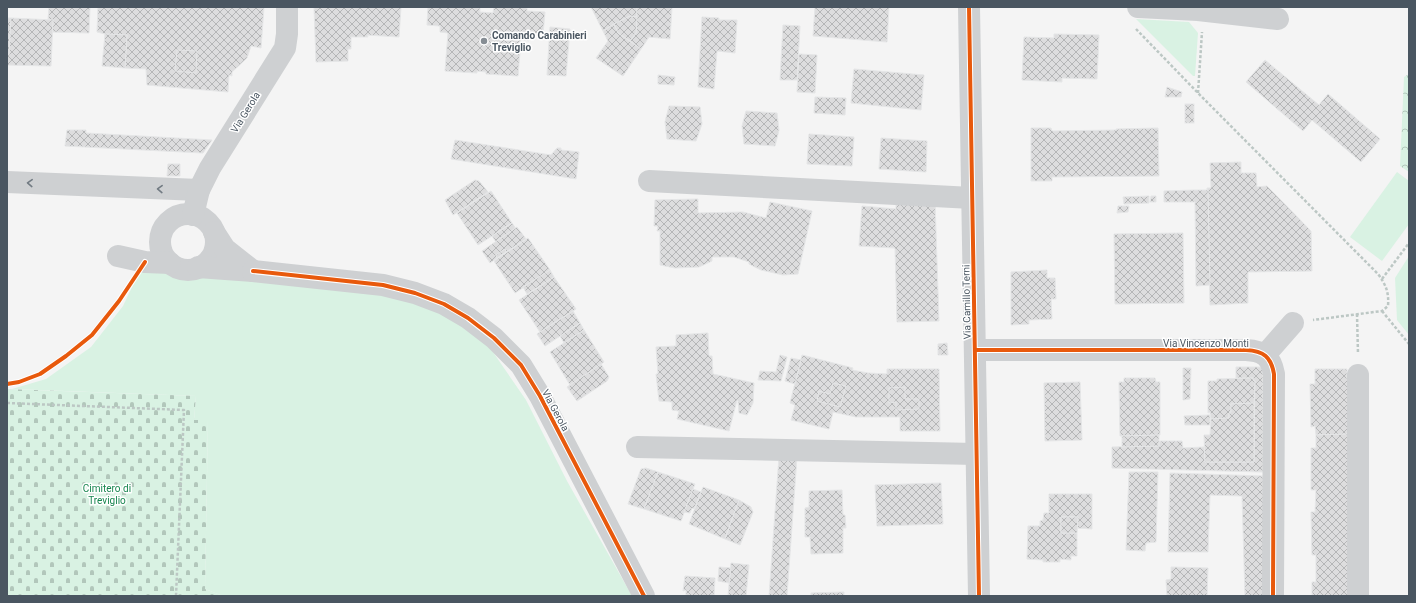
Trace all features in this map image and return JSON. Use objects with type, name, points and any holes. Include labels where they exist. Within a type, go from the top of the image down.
[{"type":"street","name":"Via Gerola","points":[[193,214],[199,190],[210,168],[285,48],[287,34],[287,7]]},
{"type":"street","name":"Via Camillo Terni","points":[[969,7],[979,596]]},
{"type":"street","points":[[1135,16],[1196,8],[1278,19]]},
{"type":"street","points":[[648,181],[972,198]]},
{"type":"street","points":[[7,182],[199,190]]},
{"type":"street","points":[[170,263],[160,248],[160,238],[163,229],[168,222],[175,217],[184,214],[193,214],[202,218],[209,224],[225,249],[253,271]]},
{"type":"street","points":[[198,267],[211,257],[214,249],[214,232]]},
{"type":"street","name":"Via Gerola","points":[[118,256],[145,262],[170,263],[183,269],[198,267],[253,271],[383,285],[415,293],[444,304],[468,318],[494,338],[521,365],[540,396],[644,596]]},
{"type":"street","points":[[1273,596],[1274,374],[1272,365],[1265,355],[1293,323]]},
{"type":"street","name":"Via Vincenzo Monti","points":[[974,350],[1246,350],[1257,351],[1265,355]]},
{"type":"street","points":[[1358,375],[1358,596]]},
{"type":"street","points":[[637,447],[976,454]]},
{"type":"path","points":[[1196,8],[1203,36],[1198,93]]},
{"type":"path","points":[[1135,16],[1198,93],[1382,279],[1386,285],[1389,294],[1388,306],[1382,310],[1293,323]]},
{"type":"path","points":[[1382,279],[1409,243]]},
{"type":"path","points":[[1382,310],[1409,344]]},
{"type":"path","points":[[1357,314],[1358,375]]},
{"type":"path","points":[[7,403],[184,410],[176,596]]},
{"type":"green space","points":[[1136,19],[1189,22],[1198,33],[1195,76],[1193,76]]},
{"type":"green space","points":[[1409,74],[1409,172],[1400,166],[1404,77]]},
{"type":"green space","points":[[1397,172],[1409,181],[1409,224],[1382,261],[1350,237]]},
{"type":"green space","points":[[1409,256],[1409,335],[1397,320],[1395,278]]},
{"type":"green space","points":[[143,264],[384,293],[430,306],[486,342],[526,400],[567,481],[632,596],[223,596],[205,589],[208,420],[194,420],[196,396],[12,389],[46,379],[91,347],[123,306]]},
{"type":"green space","name":"Cimitero di Treviglio","points":[[7,389],[196,396],[194,420],[208,420],[205,589],[223,596],[7,596]]},
{"type":"building","points":[[49,7],[90,7],[89,33],[52,32],[53,20],[48,20]]},
{"type":"building","points":[[98,7],[264,7],[261,48],[251,46],[247,58],[232,72],[232,76],[229,75],[228,92],[147,85],[146,69],[125,68],[127,35],[97,32]]},
{"type":"building","points":[[314,7],[401,7],[399,37],[367,35],[368,37],[351,37],[351,49],[348,49],[348,61],[316,62]]},
{"type":"building","points":[[428,7],[480,7],[480,12],[493,13],[494,7],[515,7],[527,8],[527,11],[545,12],[543,34],[530,33],[529,41],[521,40],[518,76],[486,74],[486,72],[477,71],[477,73],[445,71],[448,33],[440,32],[440,26],[427,25]]},
{"type":"building","points":[[591,7],[637,7],[637,17],[630,16],[603,31]]},
{"type":"building","points":[[637,7],[672,7],[670,39],[649,37],[641,49],[630,41],[636,33]]},
{"type":"building","points":[[815,7],[889,7],[887,42],[813,36]]},
{"type":"building","points":[[630,16],[637,17],[636,33],[630,41],[618,33],[614,24]]},
{"type":"building","points":[[702,17],[719,18],[719,20],[737,20],[735,53],[717,51],[714,89],[698,87]]},
{"type":"building","points":[[7,18],[11,18],[9,55],[7,54]]},
{"type":"building","points":[[11,18],[53,20],[51,66],[7,65]]},
{"type":"building","points":[[614,24],[618,33],[641,49],[623,76],[596,58],[608,41],[603,31]]},
{"type":"building","points":[[783,25],[800,26],[797,80],[780,80]]},
{"type":"building","points":[[550,27],[570,29],[566,76],[547,75]]},
{"type":"building","points":[[105,34],[127,35],[125,68],[102,66]]},
{"type":"building","points":[[1054,34],[1099,35],[1097,79],[1062,78],[1062,82],[1022,80],[1024,37],[1054,38]]},
{"type":"building","points":[[177,50],[197,51],[196,73],[175,71]]},
{"type":"building","points":[[799,54],[817,55],[815,93],[797,92]]},
{"type":"building","points":[[1265,60],[1319,105],[1328,94],[1380,139],[1361,162],[1312,120],[1303,131],[1246,82]]},
{"type":"building","points":[[854,69],[924,75],[921,110],[851,103]]},
{"type":"building","points":[[658,75],[675,77],[674,85],[658,84]]},
{"type":"building","points":[[1167,87],[1182,92],[1181,97],[1165,97]]},
{"type":"building","points":[[815,97],[846,98],[845,115],[814,113]]},
{"type":"building","points":[[1185,104],[1194,104],[1194,123],[1185,123]]},
{"type":"building","points":[[669,106],[700,107],[702,124],[696,141],[667,139],[665,122]]},
{"type":"building","points":[[746,111],[777,113],[779,130],[775,146],[744,144],[742,126]]},
{"type":"building","points":[[1031,128],[1051,128],[1052,131],[1158,128],[1159,176],[1052,177],[1052,181],[1031,181]]},
{"type":"building","points":[[67,130],[86,130],[86,133],[212,140],[203,153],[65,146]]},
{"type":"building","points":[[809,134],[854,137],[852,166],[807,164]]},
{"type":"building","points":[[881,138],[927,141],[926,172],[879,169]]},
{"type":"building","points":[[455,140],[551,155],[557,148],[561,148],[561,150],[579,152],[576,179],[451,159]]},
{"type":"building","points":[[1241,162],[1241,173],[1256,173],[1257,187],[1267,186],[1311,231],[1312,271],[1248,272],[1248,303],[1210,305],[1207,188],[1211,188],[1210,163]]},
{"type":"building","points":[[168,164],[180,164],[180,176],[167,176]]},
{"type":"building","points":[[475,180],[479,181],[488,192],[453,215],[445,200]]},
{"type":"building","points":[[1208,190],[1210,285],[1196,286],[1195,202],[1164,202],[1164,191]]},
{"type":"building","points":[[491,191],[512,223],[478,245],[457,213]]},
{"type":"building","points":[[1149,196],[1149,203],[1124,204],[1123,197]]},
{"type":"building","points":[[1151,196],[1156,196],[1156,202],[1150,202]]},
{"type":"building","points":[[896,198],[935,201],[939,321],[897,322],[895,248],[859,246],[862,206],[896,209]]},
{"type":"building","points":[[698,199],[698,213],[743,212],[766,218],[770,202],[812,211],[798,274],[783,275],[761,270],[749,264],[749,262],[734,257],[712,257],[712,261],[699,267],[675,268],[660,265],[660,231],[657,231],[658,226],[654,226],[655,200]]},
{"type":"building","points":[[1118,206],[1129,206],[1128,212],[1117,213]]},
{"type":"building","points":[[512,223],[516,229],[496,242],[492,236]]},
{"type":"building","points":[[517,227],[526,239],[506,252],[505,249],[496,255],[497,258],[490,263],[482,251]]},
{"type":"building","points":[[1183,233],[1184,303],[1115,304],[1114,234]]},
{"type":"building","points":[[528,238],[550,270],[515,293],[494,261]]},
{"type":"building","points":[[505,249],[506,252],[497,258],[496,255]]},
{"type":"building","points":[[550,270],[554,277],[527,294],[523,287]]},
{"type":"building","points":[[1047,270],[1047,278],[1055,278],[1056,299],[1051,299],[1052,319],[1029,320],[1029,324],[1011,325],[1011,272]]},
{"type":"building","points":[[554,277],[576,309],[540,332],[519,300]]},
{"type":"building","points":[[573,311],[580,323],[545,346],[537,334]]},
{"type":"building","points":[[580,323],[584,330],[564,343],[560,336]]},
{"type":"building","points":[[584,330],[604,362],[570,385],[550,352]]},
{"type":"building","points":[[708,333],[709,356],[712,356],[713,374],[754,383],[753,403],[747,415],[739,413],[737,400],[729,431],[677,419],[679,411],[672,410],[672,402],[659,401],[656,374],[658,374],[656,347],[676,346],[676,335]]},
{"type":"building","points":[[947,343],[948,355],[938,355],[938,344]]},
{"type":"building","points":[[780,355],[787,357],[781,381],[758,380],[760,371],[776,372]]},
{"type":"building","points":[[802,355],[853,368],[852,370],[868,373],[887,374],[887,369],[939,369],[940,431],[900,431],[900,417],[856,417],[833,412],[829,429],[791,420],[795,405],[790,403]]},
{"type":"building","points":[[791,358],[801,360],[795,384],[785,381]]},
{"type":"building","points":[[601,364],[609,377],[607,381],[577,401],[567,387]]},
{"type":"building","points":[[1236,367],[1263,367],[1263,472],[1112,468],[1112,447],[1159,446],[1159,441],[1182,441],[1183,448],[1204,447],[1205,462],[1254,462],[1255,381],[1253,378],[1236,378]]},
{"type":"building","points":[[1183,368],[1191,368],[1190,399],[1183,400]]},
{"type":"building","points":[[1315,369],[1347,369],[1347,379],[1350,379],[1348,434],[1316,435],[1315,426],[1311,427],[1310,384],[1315,384]]},
{"type":"building","points":[[1124,378],[1155,378],[1156,382],[1160,382],[1160,435],[1120,436],[1119,382],[1124,382]]},
{"type":"building","points":[[1253,378],[1255,381],[1254,403],[1231,404],[1229,418],[1211,419],[1210,412],[1208,413],[1208,381],[1217,381],[1217,379]]},
{"type":"building","points":[[1080,382],[1082,440],[1045,441],[1044,383]]},
{"type":"building","points":[[833,383],[846,386],[840,407],[817,401],[819,391],[830,394]]},
{"type":"building","points":[[905,387],[905,399],[919,399],[919,409],[896,410],[896,402],[889,403],[889,388]]},
{"type":"building","points":[[1254,403],[1254,462],[1205,462],[1204,435],[1210,435],[1211,419],[1229,418],[1231,404]]},
{"type":"building","points":[[1210,415],[1210,425],[1185,425],[1184,416]]},
{"type":"building","points":[[1348,434],[1356,596],[1312,596],[1312,582],[1316,582],[1316,555],[1312,555],[1311,512],[1315,512],[1316,490],[1311,490],[1311,448],[1316,448],[1316,435]]},
{"type":"building","points":[[1159,435],[1159,446],[1122,447],[1122,436]]},
{"type":"building","points":[[779,456],[797,457],[787,596],[769,596]]},
{"type":"building","points":[[646,468],[658,472],[644,509],[628,504],[641,469]]},
{"type":"building","points":[[658,472],[695,484],[681,521],[644,509]]},
{"type":"building","points":[[1129,472],[1158,472],[1156,542],[1146,543],[1145,551],[1126,550]]},
{"type":"building","points":[[1170,473],[1263,476],[1265,596],[1245,596],[1242,496],[1210,495],[1208,552],[1168,552]]},
{"type":"building","points":[[941,483],[943,524],[877,526],[875,485]]},
{"type":"building","points":[[703,487],[739,500],[725,539],[689,524]]},
{"type":"building","points":[[693,489],[701,492],[694,509],[692,508],[690,513],[684,512]]},
{"type":"building","points":[[842,490],[843,515],[845,515],[846,528],[843,528],[843,553],[811,554],[810,537],[805,537],[805,508],[809,507],[809,491]]},
{"type":"building","points":[[1049,494],[1092,494],[1092,529],[1077,528],[1078,517],[1061,517],[1061,533],[1077,533],[1077,556],[1071,556],[1071,560],[1060,559],[1060,562],[1043,562],[1043,560],[1027,559],[1028,526],[1040,526],[1040,521],[1043,520],[1044,513],[1049,513]]},
{"type":"building","points":[[739,500],[751,507],[753,512],[740,545],[725,539]]},
{"type":"building","points":[[1061,517],[1078,517],[1077,533],[1061,533]]},
{"type":"building","points":[[731,563],[749,565],[746,596],[728,596]]},
{"type":"building","points":[[719,567],[731,568],[729,583],[718,581]]},
{"type":"building","points":[[1171,567],[1208,568],[1207,596],[1167,596],[1166,580],[1171,579]]},
{"type":"building","points":[[685,576],[715,578],[714,596],[686,596],[686,590],[683,591]]},
{"type":"building","points":[[844,592],[844,596],[811,596],[811,593]]},
{"type":"cycle path","points":[[969,7],[979,596]]},
{"type":"cycle path","points":[[7,384],[19,382],[40,374],[66,356],[92,335],[119,301],[145,262]]},
{"type":"cycle path","points":[[253,271],[383,285],[415,293],[444,304],[468,318],[494,338],[521,365],[540,396],[644,596]]},
{"type":"cycle path","points":[[975,350],[1246,350],[1258,352],[1266,356],[1271,363],[1274,374],[1273,596]]},
{"type":"place","name":"Comando Carabinieri Treviglio","points":[[484,41]]}]
